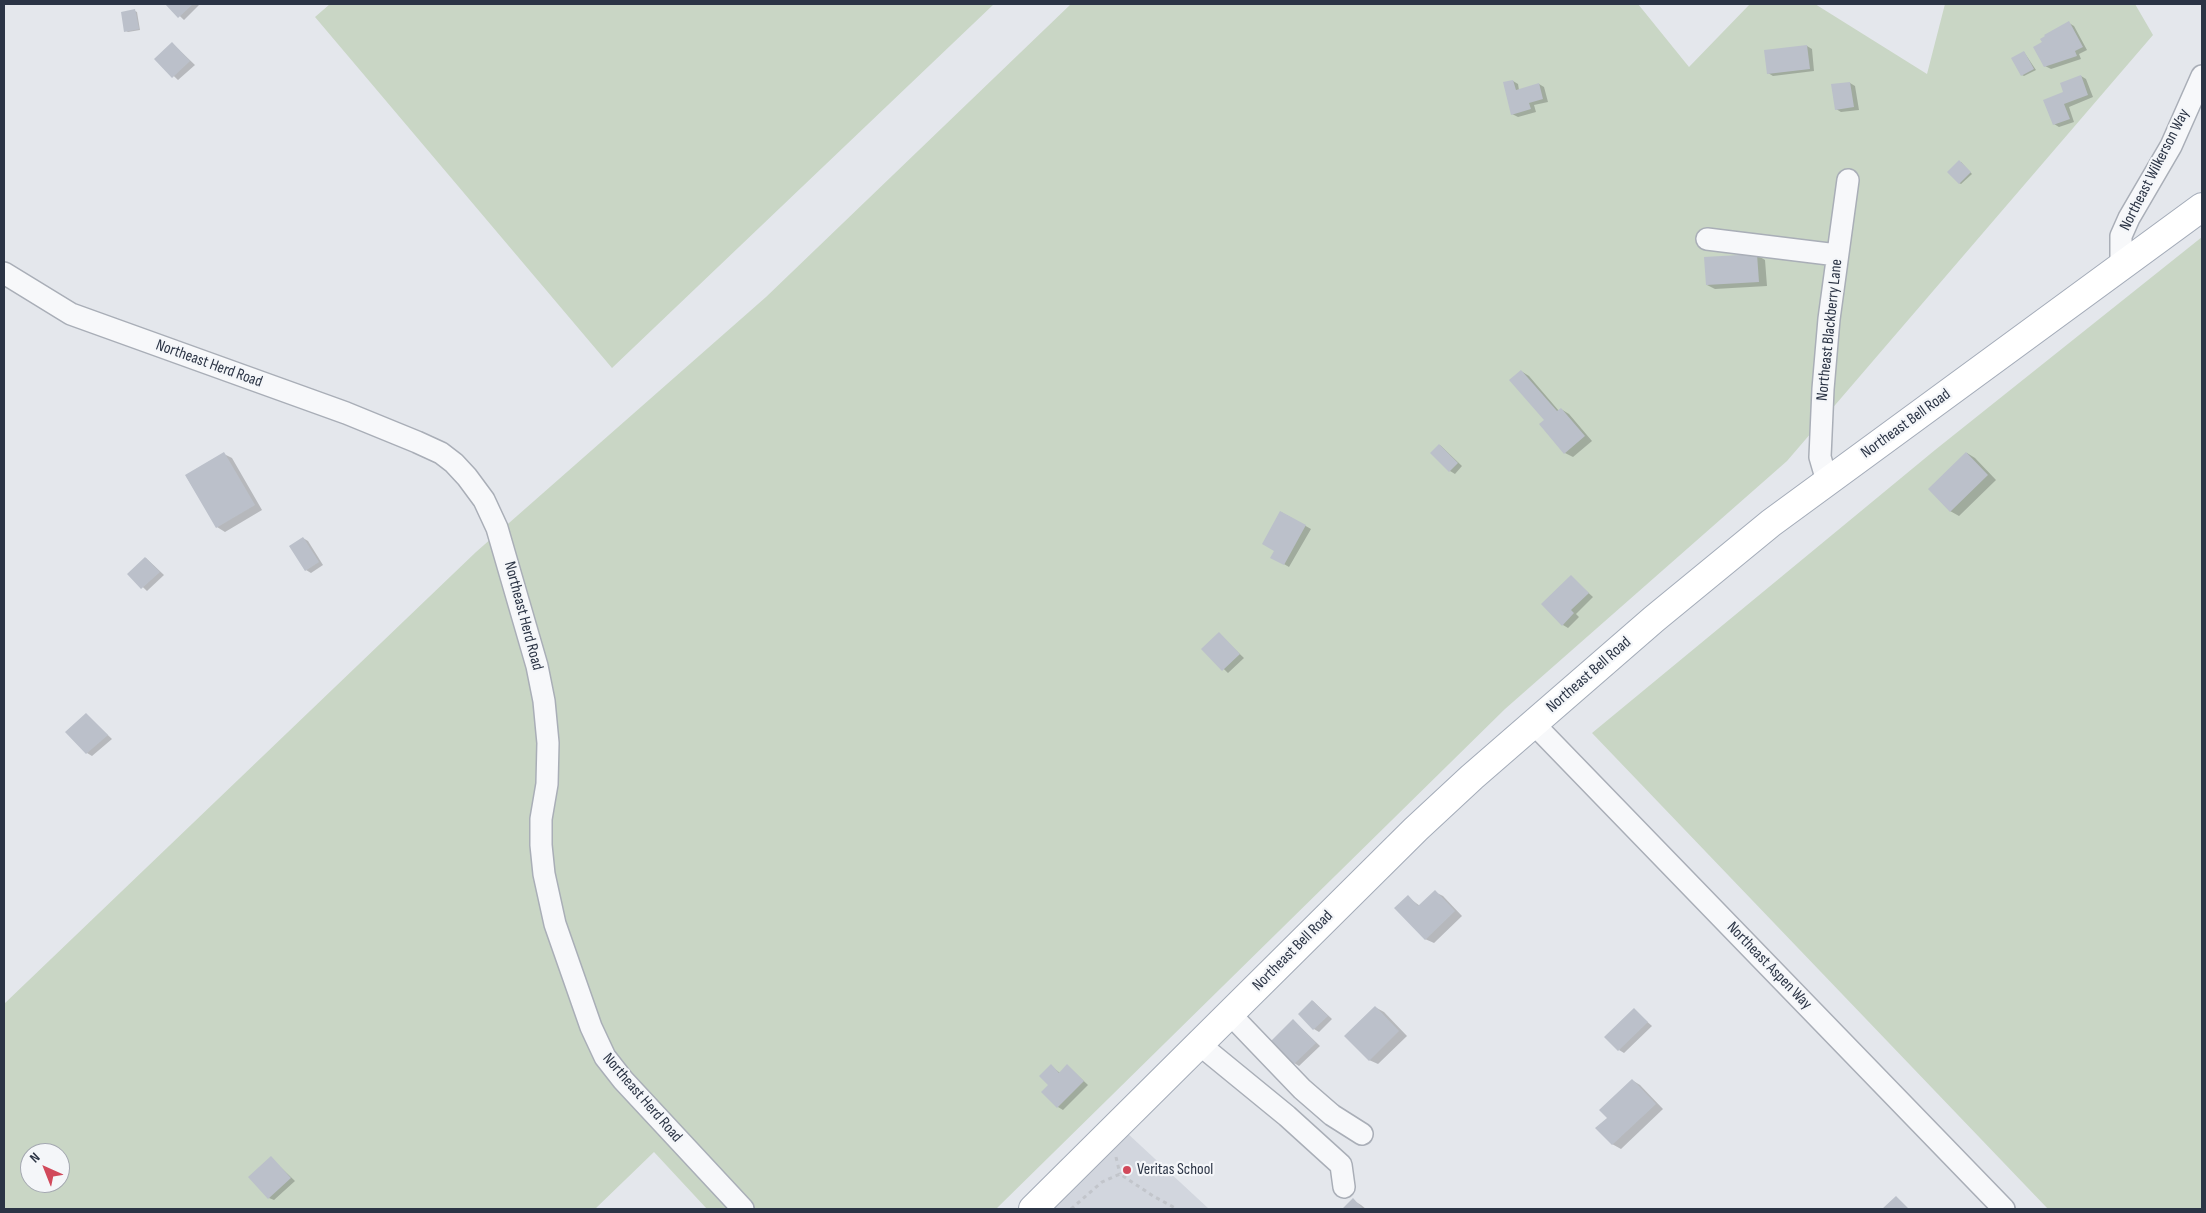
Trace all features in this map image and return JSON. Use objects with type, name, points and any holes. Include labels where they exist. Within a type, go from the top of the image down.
[{"type":"main road","name":"Northeast Bell Road","points":[[1033,1209],[1416,829],[1533,723],[1716,567],[1827,481],[2202,207]]},
{"type":"street","name":"Northeast Wilkerson Way","points":[[2121,268],[2121,236],[2171,146],[2202,76]]},
{"type":"street","name":"Northeast Blackberry Lane","points":[[1827,481],[1820,457],[1829,319],[1848,180]]},
{"type":"street","points":[[1707,239],[1837,255]]},
{"type":"street","name":"Northeast Herd Road","points":[[4,273],[71,314],[346,413],[418,442],[441,453],[467,476],[484,500],[497,528],[544,701],[548,743],[547,784],[540,845],[544,874],[556,924],[591,1027],[605,1057],[623,1080],[743,1209]]},
{"type":"street","name":"Northeast Aspen Way","points":[[1533,723],[2004,1209]]},
{"type":"street","points":[[1230,1014],[1302,1089],[1332,1115],[1362,1134]]},
{"type":"street","points":[[1200,1044],[1287,1116],[1341,1165],[1344,1187]]},
{"type":"path","points":[[1071,1209],[1102,1182],[1120,1174],[1177,1209]]},
{"type":"shaded area","name":"Veritas School","points":[[1126,1132],[1209,1209],[1047,1209]]},
{"type":"green space","points":[[330,4],[994,4],[612,368],[315,17]]},
{"type":"green space","points":[[1071,4],[1638,4],[1689,67],[1750,4],[1815,4],[1927,74],[1945,4],[2135,4],[2153,35],[1787,461],[1505,709],[996,1209],[707,1209],[654,1152],[595,1209],[4,1209],[4,1004],[476,552],[766,297]]},
{"type":"green space","points":[[2202,237],[2202,1209],[2048,1209],[1592,733],[1935,450]]},
{"type":"building","points":[[165,4],[193,4],[178,18]]},
{"type":"building","points":[[135,9],[139,29],[124,32],[121,12]]},
{"type":"building","points":[[2069,21],[2083,47],[2075,51],[2077,56],[2044,67],[2033,47],[2042,42],[2040,39],[2044,35]]},
{"type":"building","points":[[172,42],[190,61],[172,78],[154,59]]},
{"type":"building","points":[[1807,45],[1810,69],[1767,74],[1764,50]]},
{"type":"building","points":[[2024,51],[2034,69],[2021,76],[2011,58]]},
{"type":"building","points":[[2081,75],[2088,95],[2064,104],[2070,119],[2053,125],[2043,100],[2063,92],[2060,83]]},
{"type":"building","points":[[1513,80],[1516,90],[1539,83],[1543,99],[1529,103],[1531,109],[1511,115],[1503,82]]},
{"type":"building","points":[[1850,82],[1854,107],[1835,110],[1831,84]]},
{"type":"building","points":[[1959,160],[1971,172],[1959,184],[1947,172]]},
{"type":"building","points":[[1757,254],[1759,282],[1706,285],[1704,257]]},
{"type":"building","points":[[1521,370],[1557,411],[1561,408],[1585,436],[1564,454],[1539,424],[1544,420],[1509,380]]},
{"type":"building","points":[[1439,444],[1458,463],[1449,472],[1430,453]]},
{"type":"building","points":[[224,452],[255,505],[216,528],[185,475]]},
{"type":"building","points":[[1966,452],[1988,475],[1950,512],[1928,489]]},
{"type":"building","points":[[1280,511],[1306,525],[1284,565],[1270,558],[1274,551],[1262,544]]},
{"type":"building","points":[[303,537],[319,562],[305,571],[289,546]]},
{"type":"building","points":[[145,557],[160,572],[141,589],[127,574]]},
{"type":"building","points":[[1571,575],[1589,593],[1571,610],[1574,613],[1562,626],[1541,604]]},
{"type":"building","points":[[1219,632],[1240,654],[1222,671],[1201,649]]},
{"type":"building","points":[[86,713],[108,735],[86,754],[65,732]]},
{"type":"building","points":[[1435,890],[1455,911],[1425,940],[1394,908],[1408,895],[1418,906]]},
{"type":"building","points":[[1312,1000],[1328,1016],[1313,1030],[1298,1014]]},
{"type":"building","points":[[1375,1006],[1399,1031],[1369,1061],[1344,1036]]},
{"type":"building","points":[[1634,1008],[1648,1022],[1618,1051],[1604,1037]]},
{"type":"building","points":[[1293,1019],[1316,1043],[1294,1064],[1271,1041]]},
{"type":"building","points":[[1051,1064],[1059,1073],[1067,1064],[1084,1081],[1057,1108],[1041,1092],[1048,1085],[1039,1076]]},
{"type":"building","points":[[1632,1079],[1656,1104],[1612,1145],[1595,1128],[1607,1118],[1599,1110]]},
{"type":"building","points":[[271,1156],[291,1178],[268,1199],[248,1177]]},
{"type":"building","points":[[1896,1196],[1909,1209],[1882,1209]]},
{"type":"building","points":[[1353,1198],[1363,1209],[1342,1209]]},
{"type":"place","name":"Veritas School","points":[[1127,1170]]}]
